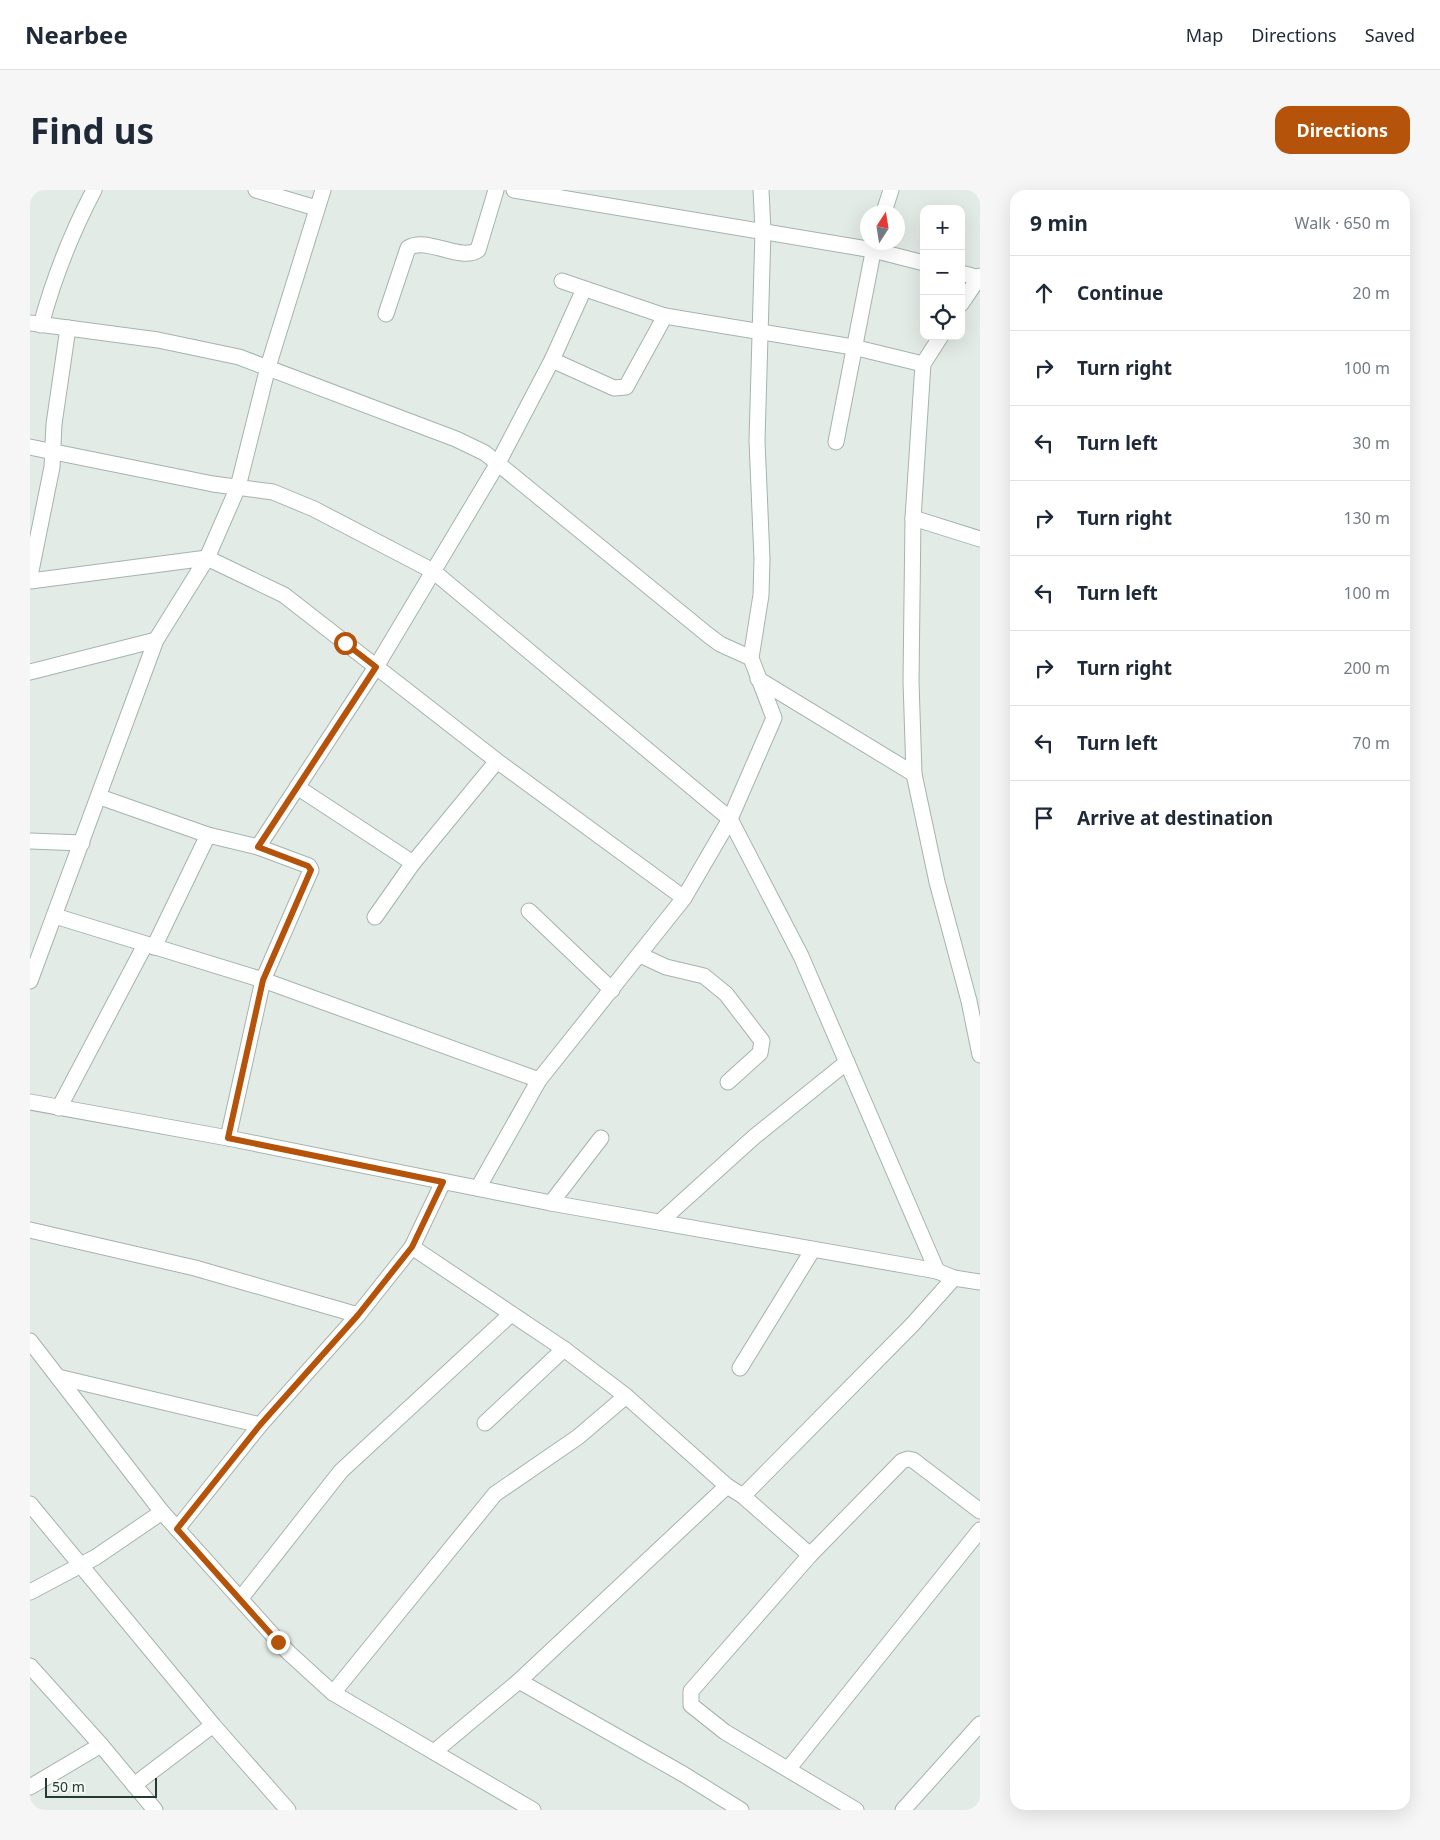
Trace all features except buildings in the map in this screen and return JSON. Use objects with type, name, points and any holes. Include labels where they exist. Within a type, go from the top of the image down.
[{"type":"street","points":[[94,190],[74,228],[35,324],[158,340],[239,357],[456,439],[485,453],[498,463],[720,644],[751,658]]},
{"type":"street","points":[[256,190],[316,208]]},
{"type":"street","points":[[30,981],[100,797],[156,640],[207,558],[238,487],[268,367],[323,190]]},
{"type":"street","points":[[386,314],[408,248],[417,244],[469,253],[478,250],[496,190]]},
{"type":"street","points":[[514,190],[763,231],[860,244]]},
{"type":"street","points":[[478,1188],[539,1080],[640,956],[684,898],[730,819],[774,718],[751,658],[762,586],[757,441],[763,231],[761,190]]},
{"type":"street","points":[[886,205],[891,190]]},
{"type":"street","points":[[836,442],[873,250]]},
{"type":"street","points":[[886,250],[920,262]]},
{"type":"street","points":[[965,274],[980,277],[965,298]]},
{"type":"street","points":[[562,281],[665,316],[853,347],[923,364]]},
{"type":"street","points":[[258,847],[376,667],[498,463],[552,360],[584,289]]},
{"type":"street","points":[[552,360],[614,388],[626,387],[665,316]]},
{"type":"street","points":[[30,576],[54,451],[54,424],[68,328]]},
{"type":"street","points":[[938,340],[923,364],[913,518],[911,681],[914,774],[937,882],[969,1001],[980,1055]]},
{"type":"street","points":[[30,446],[204,483],[273,492],[314,509],[433,571],[730,819],[801,956],[937,1271]]},
{"type":"street","points":[[913,518],[980,539]]},
{"type":"street","points":[[30,581],[207,558],[284,595],[497,761],[684,898]]},
{"type":"street","points":[[30,672],[156,640]]},
{"type":"street","points":[[758,679],[914,774]]},
{"type":"street","points":[[376,918],[413,863],[497,761]]},
{"type":"street","points":[[297,787],[413,863]]},
{"type":"street","points":[[100,797],[208,835],[258,847],[308,866],[311,870],[263,980],[228,1138]]},
{"type":"street","points":[[59,1108],[208,835]]},
{"type":"street","points":[[30,841],[82,843]]},
{"type":"street","points":[[529,911],[612,990]]},
{"type":"street","points":[[54,916],[263,980],[539,1080]]},
{"type":"street","points":[[640,956],[666,967],[704,976],[726,994],[757,1031],[762,1041],[760,1053],[728,1082]]},
{"type":"street","points":[[661,1221],[754,1137],[847,1062]]},
{"type":"street","points":[[30,1102],[228,1138],[551,1203],[937,1271],[954,1278],[980,1282]]},
{"type":"street","points":[[551,1203],[601,1138]]},
{"type":"street","points":[[177,1529],[260,1425],[358,1315],[412,1247],[443,1182]]},
{"type":"street","points":[[30,1230],[195,1268],[358,1315]]},
{"type":"street","points":[[412,1247],[510,1315],[564,1349],[626,1396],[727,1486],[743,1496],[810,1555]]},
{"type":"street","points":[[740,1368],[812,1250]]},
{"type":"street","points":[[743,1496],[912,1325],[954,1278]]},
{"type":"street","points":[[241,1598],[341,1471],[510,1315]]},
{"type":"street","points":[[30,1341],[162,1512],[241,1598],[278,1642],[333,1693],[533,1810]]},
{"type":"street","points":[[485,1423],[564,1349]]},
{"type":"street","points":[[30,1366],[42,1357]]},
{"type":"street","points":[[58,1377],[260,1425]]},
{"type":"street","points":[[333,1693],[495,1494],[578,1437],[626,1396]]},
{"type":"street","points":[[856,1810],[789,1768],[725,1732],[691,1705],[689,1697],[691,1691],[810,1555],[902,1461],[913,1460],[980,1511]]},
{"type":"street","points":[[434,1752],[519,1681],[727,1486]]},
{"type":"street","points":[[30,1504],[213,1725],[288,1810]]},
{"type":"street","points":[[30,1592],[81,1566],[162,1512]]},
{"type":"street","points":[[789,1768],[980,1530]]},
{"type":"street","points":[[30,1666],[101,1745],[155,1810]]},
{"type":"street","points":[[519,1681],[683,1774],[741,1810]]},
{"type":"street","points":[[903,1810],[980,1724]]},
{"type":"street","points":[[134,1785],[213,1725]]},
{"type":"street","points":[[30,1787],[101,1745]]},
{"type":"route","points":[[278,1642],[241,1598],[177,1529],[260,1425],[358,1315],[412,1247],[443,1182],[228,1138],[263,980],[311,870],[308,866],[258,847],[376,667],[345,643]]}]
